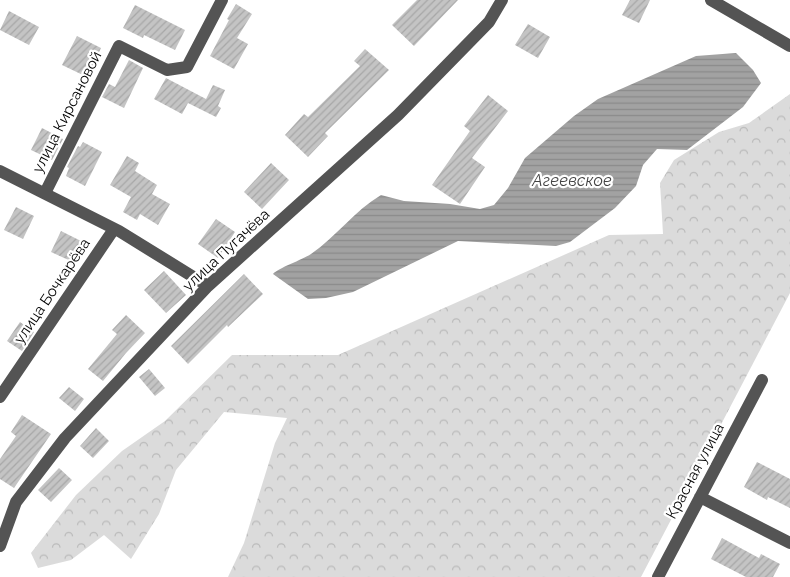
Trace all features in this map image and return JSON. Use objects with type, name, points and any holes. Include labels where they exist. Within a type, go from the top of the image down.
[{"type":"street","name":"улица Кирсановой","points":[[45,193],[119,46],[167,70],[187,67],[222,0]]},
{"type":"street","name":"улица Пугачёва","points":[[0,546],[16,502],[65,438],[208,286],[398,115],[489,22],[502,0]]},
{"type":"street","points":[[712,0],[790,46]]},
{"type":"street","name":"улица Кирсановой","points":[[0,171],[114,229],[208,286]]},
{"type":"street","name":"улица Бочкарёва","points":[[0,397],[114,229]]},
{"type":"street","name":"Красная улица","points":[[658,577],[762,380]]},
{"type":"street","points":[[700,497],[790,543]]},
{"type":"green space","points":[[790,94],[790,293],[641,577],[228,577],[244,543],[275,443],[287,418],[224,412],[176,470],[159,514],[131,559],[104,535],[71,560],[38,568],[31,553],[76,495],[122,451],[165,421],[232,355],[338,355],[609,235],[663,234],[660,183],[674,160],[719,132],[749,123]]},
{"type":"water","name":"Агеевское","points":[[736,53],[753,70],[761,83],[743,107],[687,150],[657,149],[643,165],[636,186],[615,208],[570,242],[556,246],[458,241],[353,292],[326,298],[308,299],[273,274],[311,254],[371,201],[381,195],[404,201],[450,204],[480,209],[494,205],[508,188],[525,158],[574,116],[598,99],[696,56]]},
{"type":"building","points":[[417,0],[458,0],[414,46],[392,25]]},
{"type":"building","points":[[630,0],[650,0],[639,23],[622,15]]},
{"type":"building","points":[[236,4],[252,14],[237,38],[248,44],[234,69],[210,56]]},
{"type":"building","points":[[135,5],[185,30],[175,50],[144,35],[143,38],[123,28]]},
{"type":"building","points":[[9,11],[39,27],[29,45],[0,30]]},
{"type":"building","points":[[528,24],[550,37],[538,58],[515,45]]},
{"type":"building","points":[[77,36],[101,48],[87,77],[62,65]]},
{"type":"building","points":[[365,49],[389,70],[325,133],[328,136],[308,157],[285,135],[304,114],[308,117],[360,66],[354,61]]},
{"type":"building","points":[[129,60],[143,68],[124,108],[102,97],[109,84],[115,87]]},
{"type":"building","points":[[166,78],[206,99],[213,85],[225,90],[218,106],[221,108],[216,117],[188,103],[182,114],[154,99]]},
{"type":"building","points":[[488,95],[508,111],[472,158],[485,167],[460,204],[432,185],[470,131],[464,126]]},
{"type":"building","points":[[42,128],[63,139],[52,160],[31,150]]},
{"type":"building","points":[[83,142],[102,152],[85,186],[66,176],[69,168],[67,167],[78,146],[80,147]]},
{"type":"building","points":[[127,156],[139,163],[135,171],[157,185],[152,194],[170,204],[158,225],[140,214],[137,220],[123,212],[131,197],[110,185]]},
{"type":"building","points":[[271,163],[289,180],[262,209],[244,192]]},
{"type":"building","points":[[16,207],[34,216],[23,239],[4,230]]},
{"type":"building","points":[[216,219],[235,232],[218,258],[198,244]]},
{"type":"building","points":[[61,231],[83,242],[73,262],[51,252]]},
{"type":"building","points":[[164,271],[186,295],[166,313],[144,290]]},
{"type":"building","points":[[244,274],[263,294],[228,327],[227,325],[188,364],[171,346]]},
{"type":"building","points":[[126,315],[145,333],[103,381],[88,369],[117,334],[112,330]]},
{"type":"building","points":[[20,322],[34,332],[22,351],[7,341]]},
{"type":"building","points":[[149,369],[165,388],[155,396],[139,377]]},
{"type":"building","points":[[69,387],[84,399],[75,411],[59,398]]},
{"type":"building","points":[[22,415],[51,434],[14,488],[0,479],[0,459],[16,436],[11,432]]},
{"type":"building","points":[[96,428],[109,441],[93,458],[80,446]]},
{"type":"building","points":[[757,462],[790,479],[790,508],[768,497],[767,500],[744,487]]},
{"type":"building","points":[[59,468],[72,480],[51,502],[38,490]]},
{"type":"building","points":[[722,538],[759,558],[761,554],[780,564],[773,577],[746,577],[711,559]]}]
